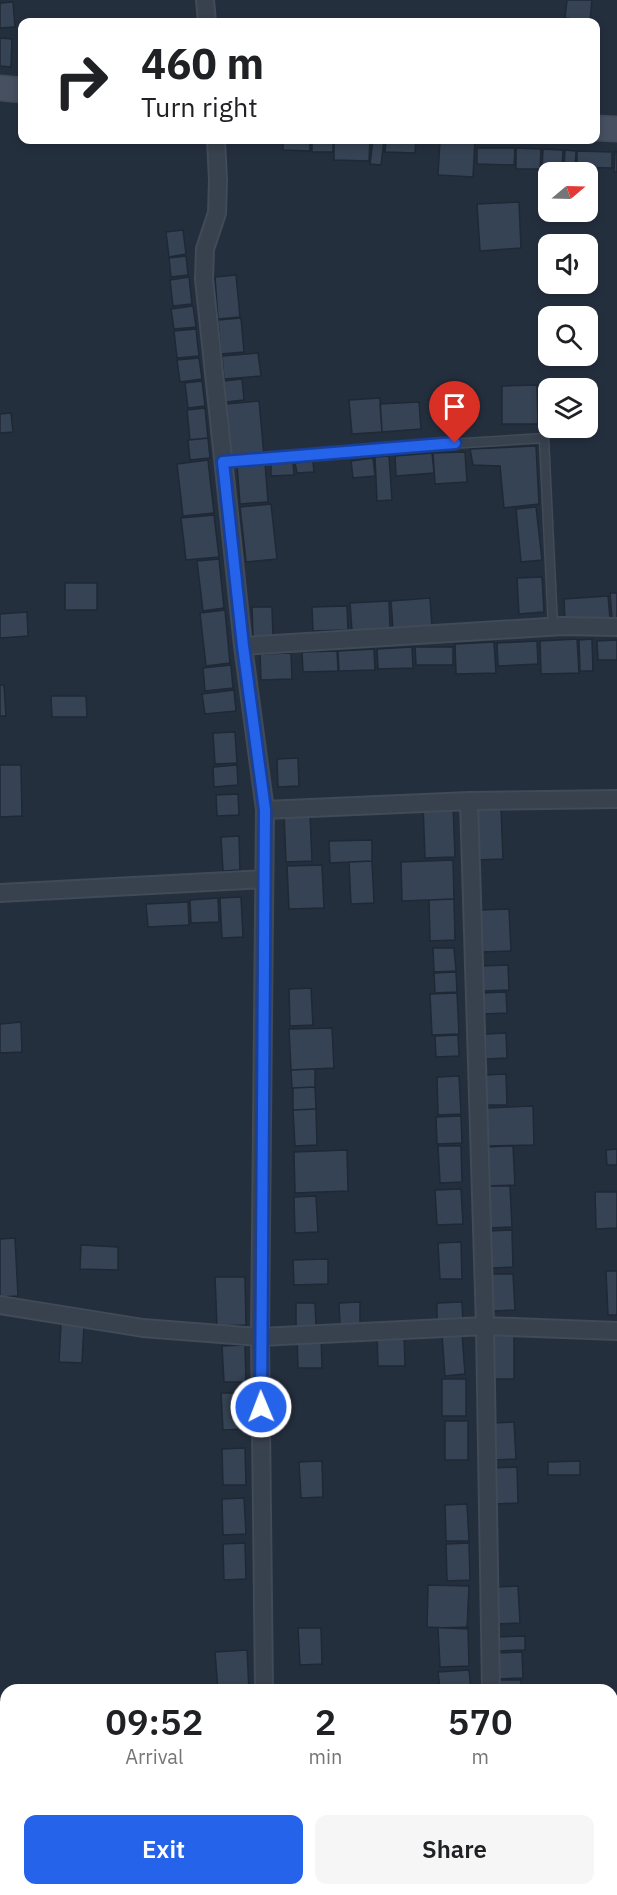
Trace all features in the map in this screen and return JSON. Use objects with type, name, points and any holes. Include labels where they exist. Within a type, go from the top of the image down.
[{"type":"street","points":[[205,0],[207,18]]},
{"type":"street","points":[[0,88],[18,90]]},
{"type":"street","points":[[600,128],[617,129]]},
{"type":"street","points":[[216,144],[217,213],[205,249],[204,279],[243,646],[265,810],[260,1337],[264,1684]]},
{"type":"street","points":[[243,646],[553,627],[617,627]]},
{"type":"street","points":[[265,810],[469,801],[617,799]]},
{"type":"street","points":[[469,801],[485,1326],[491,1684]]},
{"type":"street","points":[[0,893],[264,879]]},
{"type":"street","points":[[0,1305],[143,1328],[260,1337],[485,1326],[617,1331]]},
{"type":"lane","points":[[223,462],[544,438],[553,627]]},
{"type":"building","points":[[567,0],[592,0],[590,18],[565,18]]},
{"type":"building","points":[[13,2],[15,27],[0,28],[0,3]]},
{"type":"building","points":[[0,38],[12,39],[11,67],[0,66]]},
{"type":"building","points":[[283,144],[310,144],[310,151],[283,150]]},
{"type":"building","points":[[312,144],[333,144],[333,152],[312,152]]},
{"type":"building","points":[[334,144],[370,144],[369,161],[334,160]]},
{"type":"building","points":[[372,144],[384,144],[381,165],[370,164]]},
{"type":"building","points":[[386,144],[416,144],[415,153],[385,152]]},
{"type":"building","points":[[440,144],[475,144],[473,177],[438,175]]},
{"type":"building","points":[[477,148],[515,148],[514,165],[477,164]]},
{"type":"building","points":[[516,148],[541,149],[538,169],[516,169]]},
{"type":"building","points":[[543,149],[563,150],[562,162],[542,162]]},
{"type":"building","points":[[565,150],[576,151],[575,162],[564,162]]},
{"type":"building","points":[[577,151],[612,152],[612,168],[598,168],[598,162],[577,162]]},
{"type":"building","points":[[615,151],[617,152],[617,172],[614,172]]},
{"type":"building","points":[[519,202],[521,248],[480,251],[477,204]]},
{"type":"building","points":[[183,230],[186,254],[169,257],[166,232]]},
{"type":"building","points":[[186,256],[188,275],[171,277],[169,258]]},
{"type":"building","points":[[236,275],[240,317],[218,319],[215,277]]},
{"type":"building","points":[[189,277],[192,304],[173,306],[170,280]]},
{"type":"building","points":[[193,306],[196,327],[174,329],[171,309]]},
{"type":"building","points":[[241,318],[244,352],[221,354],[218,320]]},
{"type":"building","points":[[196,329],[199,356],[177,358],[174,331]]},
{"type":"building","points":[[258,353],[261,376],[224,379],[222,356]]},
{"type":"building","points":[[199,358],[202,379],[180,382],[177,360]]},
{"type":"building","points":[[242,379],[244,400],[226,402],[224,381]]},
{"type":"building","points":[[202,381],[205,406],[188,408],[185,383]]},
{"type":"building","points":[[537,385],[538,424],[502,424],[502,386]]},
{"type":"building","points":[[380,398],[382,432],[352,434],[349,400]]},
{"type":"building","points":[[259,401],[264,455],[231,458],[226,404]]},
{"type":"building","points":[[419,402],[421,429],[382,432],[380,404]]},
{"type":"building","points":[[205,408],[208,438],[190,440],[187,410]]},
{"type":"building","points":[[11,413],[13,432],[0,433],[0,414]]},
{"type":"building","points":[[208,438],[210,458],[190,460],[188,440]]},
{"type":"building","points":[[536,446],[539,504],[504,508],[500,466],[473,465],[470,449]]},
{"type":"building","points":[[465,452],[467,482],[435,484],[433,453]]},
{"type":"building","points":[[432,453],[434,473],[396,476],[395,456]]},
{"type":"building","points":[[389,456],[392,500],[377,501],[375,457]]},
{"type":"building","points":[[373,458],[375,476],[353,478],[351,461]]},
{"type":"building","points":[[208,460],[214,513],[183,516],[177,464]]},
{"type":"building","points":[[313,461],[314,472],[297,473],[295,463]]},
{"type":"building","points":[[265,462],[268,502],[240,504],[237,464]]},
{"type":"building","points":[[293,463],[294,475],[271,476],[271,464]]},
{"type":"building","points":[[271,504],[277,559],[246,562],[240,507]]},
{"type":"building","points":[[536,507],[542,560],[521,562],[516,509]]},
{"type":"building","points":[[214,515],[219,557],[186,560],[181,518]]},
{"type":"building","points":[[219,559],[224,608],[203,611],[197,561]]},
{"type":"building","points":[[542,577],[544,612],[519,614],[517,578]]},
{"type":"building","points":[[65,583],[97,583],[97,610],[65,610]]},
{"type":"building","points":[[610,593],[617,593],[617,619],[612,619]]},
{"type":"building","points":[[608,596],[610,618],[565,621],[564,599]]},
{"type":"building","points":[[430,598],[432,627],[393,629],[391,601]]},
{"type":"building","points":[[389,601],[390,628],[352,631],[350,603]]},
{"type":"building","points":[[347,606],[348,630],[313,631],[312,607]]},
{"type":"building","points":[[252,607],[272,607],[273,636],[253,637]]},
{"type":"building","points":[[225,610],[230,663],[206,666],[200,613]]},
{"type":"building","points":[[27,612],[28,636],[0,638],[0,614]]},
{"type":"building","points":[[577,639],[579,673],[541,674],[540,641]]},
{"type":"building","points":[[592,639],[593,671],[580,671],[579,640]]},
{"type":"building","points":[[617,640],[617,660],[598,660],[597,641]]},
{"type":"building","points":[[537,641],[538,664],[498,666],[497,643]]},
{"type":"building","points":[[494,642],[496,673],[456,674],[455,644]]},
{"type":"building","points":[[412,647],[413,668],[378,669],[377,649]]},
{"type":"building","points":[[415,647],[453,647],[453,665],[416,665]]},
{"type":"building","points":[[374,649],[375,670],[339,671],[338,651]]},
{"type":"building","points":[[337,651],[338,671],[303,672],[302,652]]},
{"type":"building","points":[[291,653],[292,679],[261,680],[260,654]]},
{"type":"building","points":[[231,665],[233,688],[205,691],[203,668]]},
{"type":"building","points":[[0,685],[4,685],[6,716],[0,716]]},
{"type":"building","points":[[234,690],[236,711],[205,714],[202,694]]},
{"type":"building","points":[[51,696],[86,696],[87,717],[52,717]]},
{"type":"building","points":[[235,732],[237,763],[215,764],[213,733]]},
{"type":"building","points":[[298,758],[299,786],[278,787],[277,759]]},
{"type":"building","points":[[0,765],[21,765],[22,816],[0,817]]},
{"type":"building","points":[[237,765],[238,785],[214,787],[213,767]]},
{"type":"building","points":[[238,794],[239,815],[217,816],[216,795]]},
{"type":"building","points":[[453,804],[455,857],[425,858],[423,805]]},
{"type":"building","points":[[501,807],[503,859],[476,860],[474,808]]},
{"type":"building","points":[[310,813],[312,861],[286,862],[284,814]]},
{"type":"building","points":[[239,836],[240,870],[223,871],[221,837]]},
{"type":"building","points":[[372,840],[372,861],[330,863],[329,841]]},
{"type":"building","points":[[453,860],[454,899],[402,901],[401,862]]},
{"type":"building","points":[[372,861],[374,903],[351,904],[349,862]]},
{"type":"building","points":[[322,865],[324,908],[289,909],[287,866]]},
{"type":"building","points":[[241,897],[243,937],[222,938],[220,898]]},
{"type":"building","points":[[218,898],[219,922],[191,923],[190,900]]},
{"type":"building","points":[[454,899],[455,940],[430,941],[429,900]]},
{"type":"building","points":[[188,902],[189,925],[148,927],[146,904]]},
{"type":"building","points":[[509,909],[511,951],[481,952],[479,910]]},
{"type":"building","points":[[433,948],[454,948],[456,971],[434,972]]},
{"type":"building","points":[[508,965],[509,990],[482,991],[481,966]]},
{"type":"building","points":[[456,972],[457,992],[435,993],[434,973]]},
{"type":"building","points":[[311,988],[313,1025],[290,1026],[289,989]]},
{"type":"building","points":[[506,992],[507,1013],[483,1014],[482,993]]},
{"type":"building","points":[[457,993],[459,1034],[432,1035],[430,994]]},
{"type":"building","points":[[21,1022],[22,1052],[0,1053],[0,1024]]},
{"type":"building","points":[[332,1028],[334,1068],[291,1070],[289,1029]]},
{"type":"building","points":[[506,1033],[507,1058],[486,1059],[485,1034]]},
{"type":"building","points":[[458,1035],[459,1056],[436,1057],[435,1036]]},
{"type":"building","points":[[315,1069],[315,1087],[292,1088],[291,1070]]},
{"type":"building","points":[[506,1074],[507,1105],[486,1105],[485,1075]]},
{"type":"building","points":[[459,1076],[461,1114],[438,1115],[437,1077]]},
{"type":"building","points":[[315,1087],[316,1109],[293,1110],[293,1088]]},
{"type":"building","points":[[533,1106],[534,1145],[487,1146],[486,1108]]},
{"type":"building","points":[[316,1109],[317,1145],[295,1146],[293,1110]]},
{"type":"building","points":[[461,1116],[462,1143],[437,1144],[436,1117]]},
{"type":"building","points":[[438,1146],[461,1146],[462,1182],[440,1183]]},
{"type":"building","points":[[513,1146],[515,1185],[487,1186],[485,1147]]},
{"type":"building","points":[[617,1149],[617,1165],[607,1165],[606,1150]]},
{"type":"building","points":[[347,1150],[348,1191],[295,1193],[294,1152]]},
{"type":"building","points":[[487,1186],[510,1186],[512,1227],[489,1228]]},
{"type":"building","points":[[461,1189],[463,1224],[437,1225],[435,1190]]},
{"type":"building","points":[[595,1192],[617,1192],[617,1228],[596,1229]]},
{"type":"building","points":[[316,1196],[318,1232],[295,1233],[294,1197]]},
{"type":"building","points":[[512,1230],[513,1267],[491,1268],[489,1231]]},
{"type":"building","points":[[15,1238],[18,1296],[0,1297],[0,1239]]},
{"type":"building","points":[[461,1242],[462,1279],[440,1279],[438,1243]]},
{"type":"building","points":[[81,1245],[118,1247],[118,1270],[80,1269]]},
{"type":"building","points":[[328,1259],[328,1284],[294,1285],[293,1260]]},
{"type":"building","points":[[606,1271],[617,1271],[617,1315],[608,1315]]},
{"type":"building","points":[[491,1274],[513,1274],[515,1310],[492,1311]]},
{"type":"building","points":[[215,1277],[245,1277],[246,1325],[217,1326]]},
{"type":"building","points":[[360,1302],[360,1325],[340,1326],[339,1303]]},
{"type":"building","points":[[462,1302],[463,1323],[437,1324],[437,1303]]},
{"type":"building","points":[[296,1303],[315,1303],[316,1326],[296,1326]]},
{"type":"building","points":[[61,1323],[84,1325],[82,1363],[59,1362]]},
{"type":"building","points":[[377,1332],[404,1332],[405,1366],[378,1366]]},
{"type":"building","points":[[462,1333],[465,1374],[445,1376],[442,1335]]},
{"type":"building","points":[[493,1333],[514,1333],[514,1379],[493,1379]]},
{"type":"building","points":[[321,1334],[322,1368],[298,1368],[297,1335]]},
{"type":"building","points":[[245,1345],[246,1382],[224,1382],[222,1346]]},
{"type":"building","points":[[442,1379],[466,1379],[466,1416],[442,1416]]},
{"type":"building","points":[[221,1393],[244,1393],[245,1429],[223,1430]]},
{"type":"building","points":[[445,1421],[468,1421],[468,1460],[445,1460]]},
{"type":"building","points":[[514,1422],[516,1459],[493,1460],[492,1423]]},
{"type":"building","points":[[245,1448],[246,1485],[223,1485],[222,1449]]},
{"type":"building","points":[[322,1461],[323,1497],[301,1498],[299,1462]]},
{"type":"building","points":[[580,1461],[580,1475],[548,1475],[548,1462]]},
{"type":"building","points":[[517,1467],[518,1503],[496,1504],[494,1468]]},
{"type":"building","points":[[244,1498],[246,1534],[223,1535],[222,1499]]},
{"type":"building","points":[[467,1504],[469,1541],[446,1541],[445,1505]]},
{"type":"building","points":[[245,1543],[246,1579],[224,1580],[223,1544]]},
{"type":"building","points":[[469,1543],[470,1580],[447,1581],[446,1544]]},
{"type":"building","points":[[428,1585],[469,1586],[467,1629],[427,1627]]},
{"type":"building","points":[[518,1586],[520,1623],[497,1624],[496,1587]]},
{"type":"building","points":[[468,1627],[469,1666],[440,1667],[438,1628]]},
{"type":"building","points":[[298,1628],[321,1628],[322,1664],[300,1665]]},
{"type":"building","points":[[525,1636],[525,1650],[494,1651],[494,1637]]},
{"type":"building","points":[[247,1650],[249,1684],[218,1684],[215,1652]]},
{"type":"building","points":[[522,1652],[523,1678],[496,1679],[495,1653]]},
{"type":"building","points":[[469,1670],[470,1684],[439,1684],[438,1672]]},
{"type":"building","points":[[496,1680],[521,1680],[521,1684],[496,1684]]},
{"type":"route","points":[[261,1407],[265,810],[243,646],[223,462],[455,443]]}]
